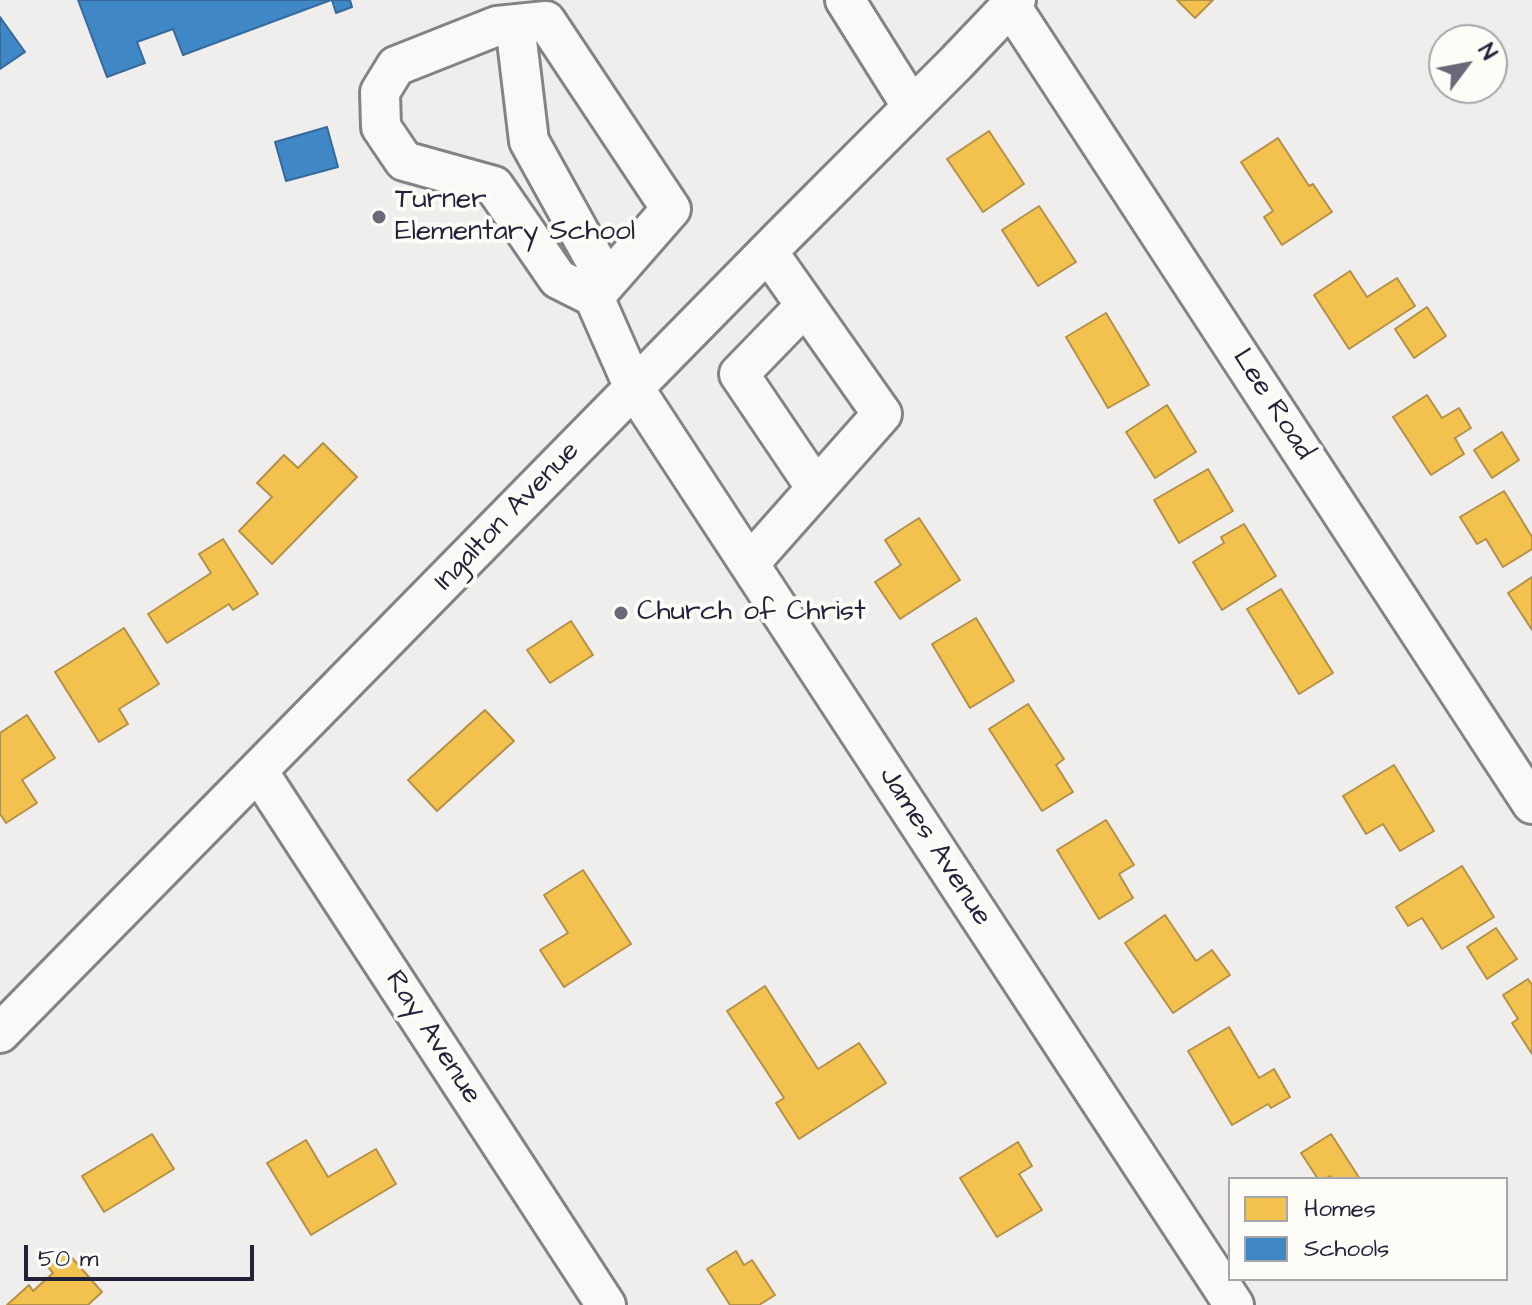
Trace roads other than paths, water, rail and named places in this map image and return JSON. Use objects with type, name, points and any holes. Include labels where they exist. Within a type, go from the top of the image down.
[{"type":"street","points":[[845,0],[912,107]]},
{"type":"street","name":"Ingalton Avenue","points":[[0,1033],[1014,3]]},
{"type":"street","name":"Lee Road","points":[[1014,3],[1532,804]]},
{"type":"street","points":[[546,21],[671,209],[601,290],[558,279],[494,186],[404,161],[381,127],[380,92],[396,66],[497,26],[546,21]]},
{"type":"street","name":"James Avenue","points":[[515,24],[529,141],[601,290],[634,388],[1234,1305]]},
{"type":"street","points":[[749,564],[882,414],[768,252]]},
{"type":"street","points":[[805,306],[739,374],[816,488]]},
{"type":"street","name":"Ray Avenue","points":[[258,771],[606,1305]]},
{"type":"place","name":"Turner Elementary School","points":[[379,217]]},
{"type":"place","name":"Church of Christ","points":[[621,613]]}]
